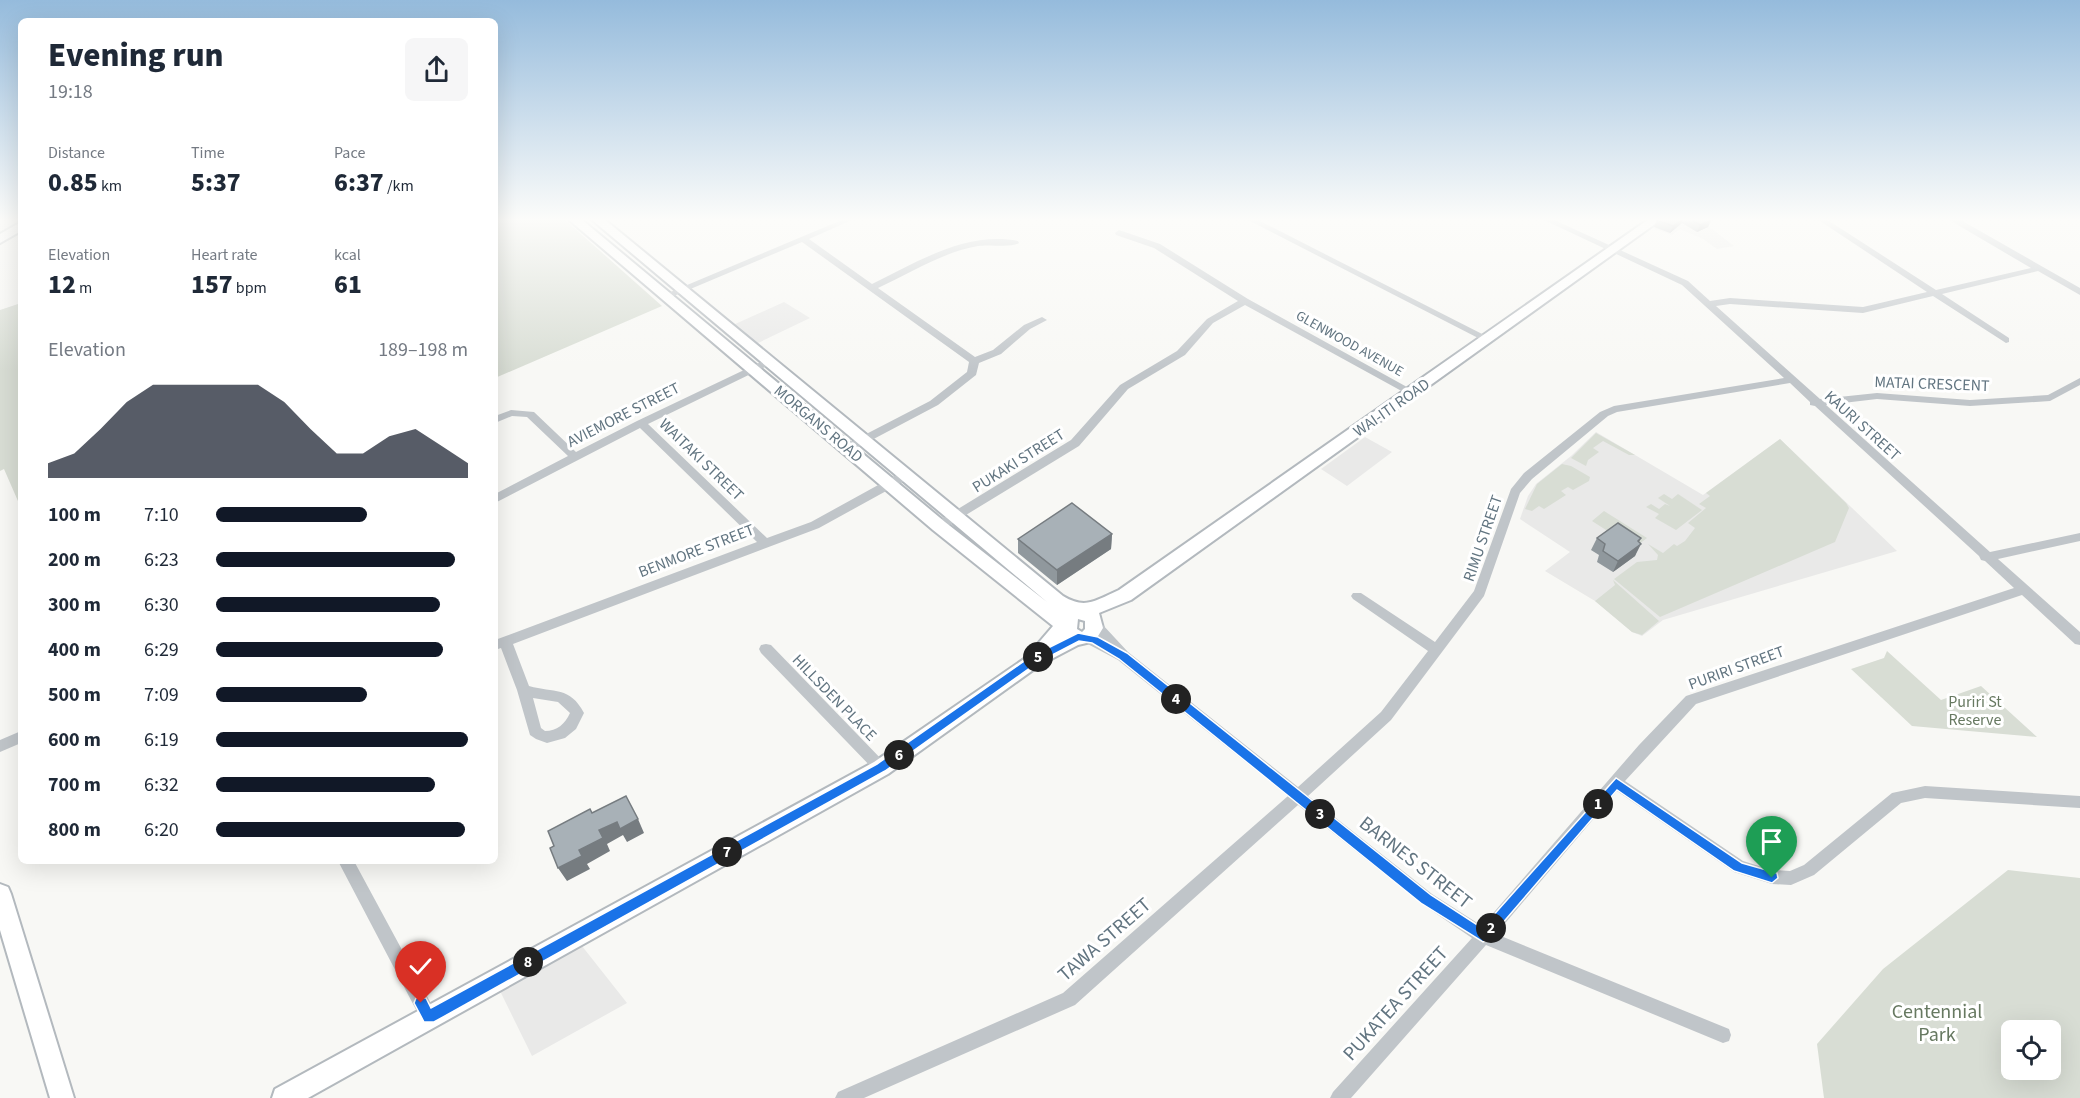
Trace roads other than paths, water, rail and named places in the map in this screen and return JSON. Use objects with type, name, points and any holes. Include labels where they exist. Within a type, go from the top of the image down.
[{"type":"street","name":"MORGANS ROAD","points":[[635,270],[849,448],[956,516],[1083,625]]},
{"type":"street","name":"MORGANS ROAD","points":[[657,270],[863,441],[939,526],[1083,625]]},
{"type":"street","points":[[666,296],[728,270]]},
{"type":"street","points":[[847,270],[974,361]]},
{"type":"street","points":[[872,288],[910,270]]},
{"type":"street","name":"GLENWOOD AVENUE","points":[[1196,270],[1245,301],[1411,392]]},
{"type":"street","points":[[1351,270],[1487,339]]},
{"type":"street","name":"WAI-ITI ROAD","points":[[284,1098],[311,1091],[429,1017],[881,768],[1584,270]]},
{"type":"street","name":"KAURI STREET","points":[[1659,270],[1672,276],[1708,304],[1984,557],[2080,640]]},
{"type":"street","points":[[1899,270],[2006,340]]},
{"type":"street","points":[[1708,304],[1730,301],[1863,310],[2031,270]]},
{"type":"street","points":[[2039,270],[2080,292]]},
{"type":"street","name":"PUKAKI STREET","points":[[939,526],[1075,443],[1124,387],[1181,353],[1210,321],[1245,301]]},
{"type":"street","points":[[974,361],[998,352],[1027,327],[1042,320]]},
{"type":"street","points":[[849,448],[954,389],[972,373],[974,361]]},
{"type":"street","name":"AVIEMORE STREET","points":[[498,497],[641,423],[767,362]]},
{"type":"street","name":"RIMU STREET","points":[[1298,796],[1386,716],[1480,593],[1515,492],[1528,476],[1596,419],[1614,409],[1790,380]]},
{"type":"street","name":"MATAI CRESCENT","points":[[1814,403],[1877,396],[1970,403],[2050,398],[2080,381]]},
{"type":"street","points":[[498,419],[511,413],[530,414],[575,457]]},
{"type":"street","name":"WAITAKI STREET","points":[[641,423],[765,543]]},
{"type":"street","name":"BENMORE STREET","points":[[500,643],[830,518],[897,480]]},
{"type":"street","points":[[1984,557],[2080,537]]},
{"type":"street","name":"PURIRI STREET","points":[[1483,936],[1644,749],[1691,700],[2022,590]]},
{"type":"street","points":[[1358,596],[1437,650]]},
{"type":"street","name":"BARNES STREET","points":[[1083,625],[1427,899],[1483,936],[1723,1035]]},
{"type":"street","points":[[500,643],[524,690]]},
{"type":"street","name":"HILLSDEN PLACE","points":[[766,649],[881,768]]},
{"type":"street","points":[[0,746],[18,738]]},
{"type":"street","points":[[1616,783],[1739,867],[1772,878],[1791,878],[1809,870],[1897,797],[1925,792],[2080,802]]},
{"type":"street","name":"TAWA STREET","points":[[844,1098],[1069,999],[1298,796]]},
{"type":"street","points":[[348,864],[429,1017]]},
{"type":"street","points":[[0,894],[62,1098]]},
{"type":"street","name":"PUKATEA STREET","points":[[1339,1098],[1483,936]]},
{"type":"park label","name":"Puriri St Reserve","points":[[1975,710]]},
{"type":"park label","name":"Centennial Park","points":[[1937,1022]]}]
